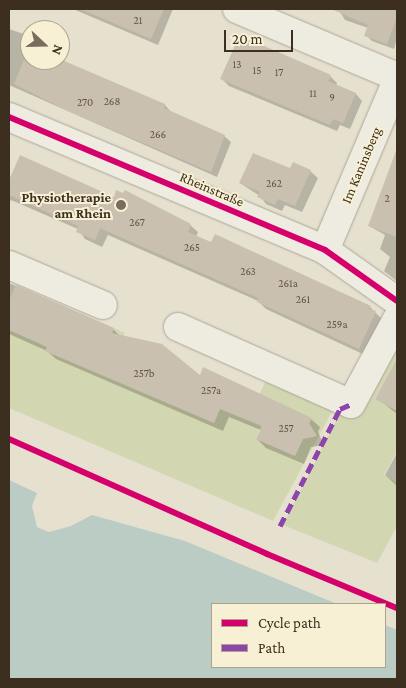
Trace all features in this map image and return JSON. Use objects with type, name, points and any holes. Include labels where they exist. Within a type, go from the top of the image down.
[{"type":"street","points":[[237,9],[397,78]]},
{"type":"street","name":"Im Kaninsberg","points":[[325,250],[397,78]]},
{"type":"street","name":"Rheinstraße","points":[[9,117],[325,250],[397,301]]},
{"type":"street","points":[[9,265],[103,305]]},
{"type":"street","points":[[178,327],[351,404],[397,319]]},
{"type":"green space","points":[[114,328],[125,333],[106,375],[214,423],[220,409],[261,426],[256,439],[295,456],[304,436],[314,432],[308,426],[312,418],[272,401],[256,403],[267,377],[335,406],[273,521],[9,408],[9,330],[109,341]]},
{"type":"green space","points":[[397,337],[397,362],[375,398],[397,411],[397,451],[384,475],[397,483],[397,526],[377,563],[283,525],[342,409]]},
{"type":"shaded area","points":[[9,480],[37,493],[32,506],[37,527],[49,532],[71,526],[92,515],[185,541],[335,603],[211,603],[211,668],[386,668],[386,625],[397,630],[397,679],[9,679]]},
{"type":"building","points":[[80,9],[164,9],[151,39]]},
{"type":"building","points":[[331,9],[397,9],[397,17],[387,44],[364,36],[368,25]]},
{"type":"building","points":[[248,39],[331,75],[328,81],[356,93],[343,123],[333,119],[330,125],[220,79],[237,41],[245,45]]},
{"type":"building","points":[[70,63],[165,104],[164,108],[225,135],[211,172],[68,111],[14,84],[20,70],[70,70]]},
{"type":"building","points":[[397,152],[397,237],[368,226]]},
{"type":"building","points":[[253,153],[290,168],[293,162],[311,170],[295,206],[278,199],[275,205],[257,197],[260,192],[239,183]]},
{"type":"building","points":[[20,155],[114,197],[116,190],[123,193],[125,190],[191,224],[188,232],[211,242],[215,234],[371,306],[369,309],[376,311],[359,349],[257,302],[258,298],[100,228],[95,240],[76,232],[78,226],[9,195],[9,180]]},
{"type":"building","points":[[16,285],[114,328],[112,333],[162,344],[200,375],[203,367],[312,418],[309,423],[317,436],[303,439],[295,456],[256,439],[262,426],[220,409],[214,423],[45,351],[47,347],[9,330],[9,301]]},
{"type":"building","points":[[397,359],[397,411],[375,399]]},
{"type":"marked path","points":[[280,526],[340,409],[351,404]]},
{"type":"cycle path","points":[[9,117],[325,250],[397,301]]},
{"type":"cycle path","points":[[9,439],[267,554],[385,603]]},
{"type":"cycle path","points":[[386,603],[397,608]]},
{"type":"place","name":"Physiotherapie am Rhein","points":[[121,205]]}]
